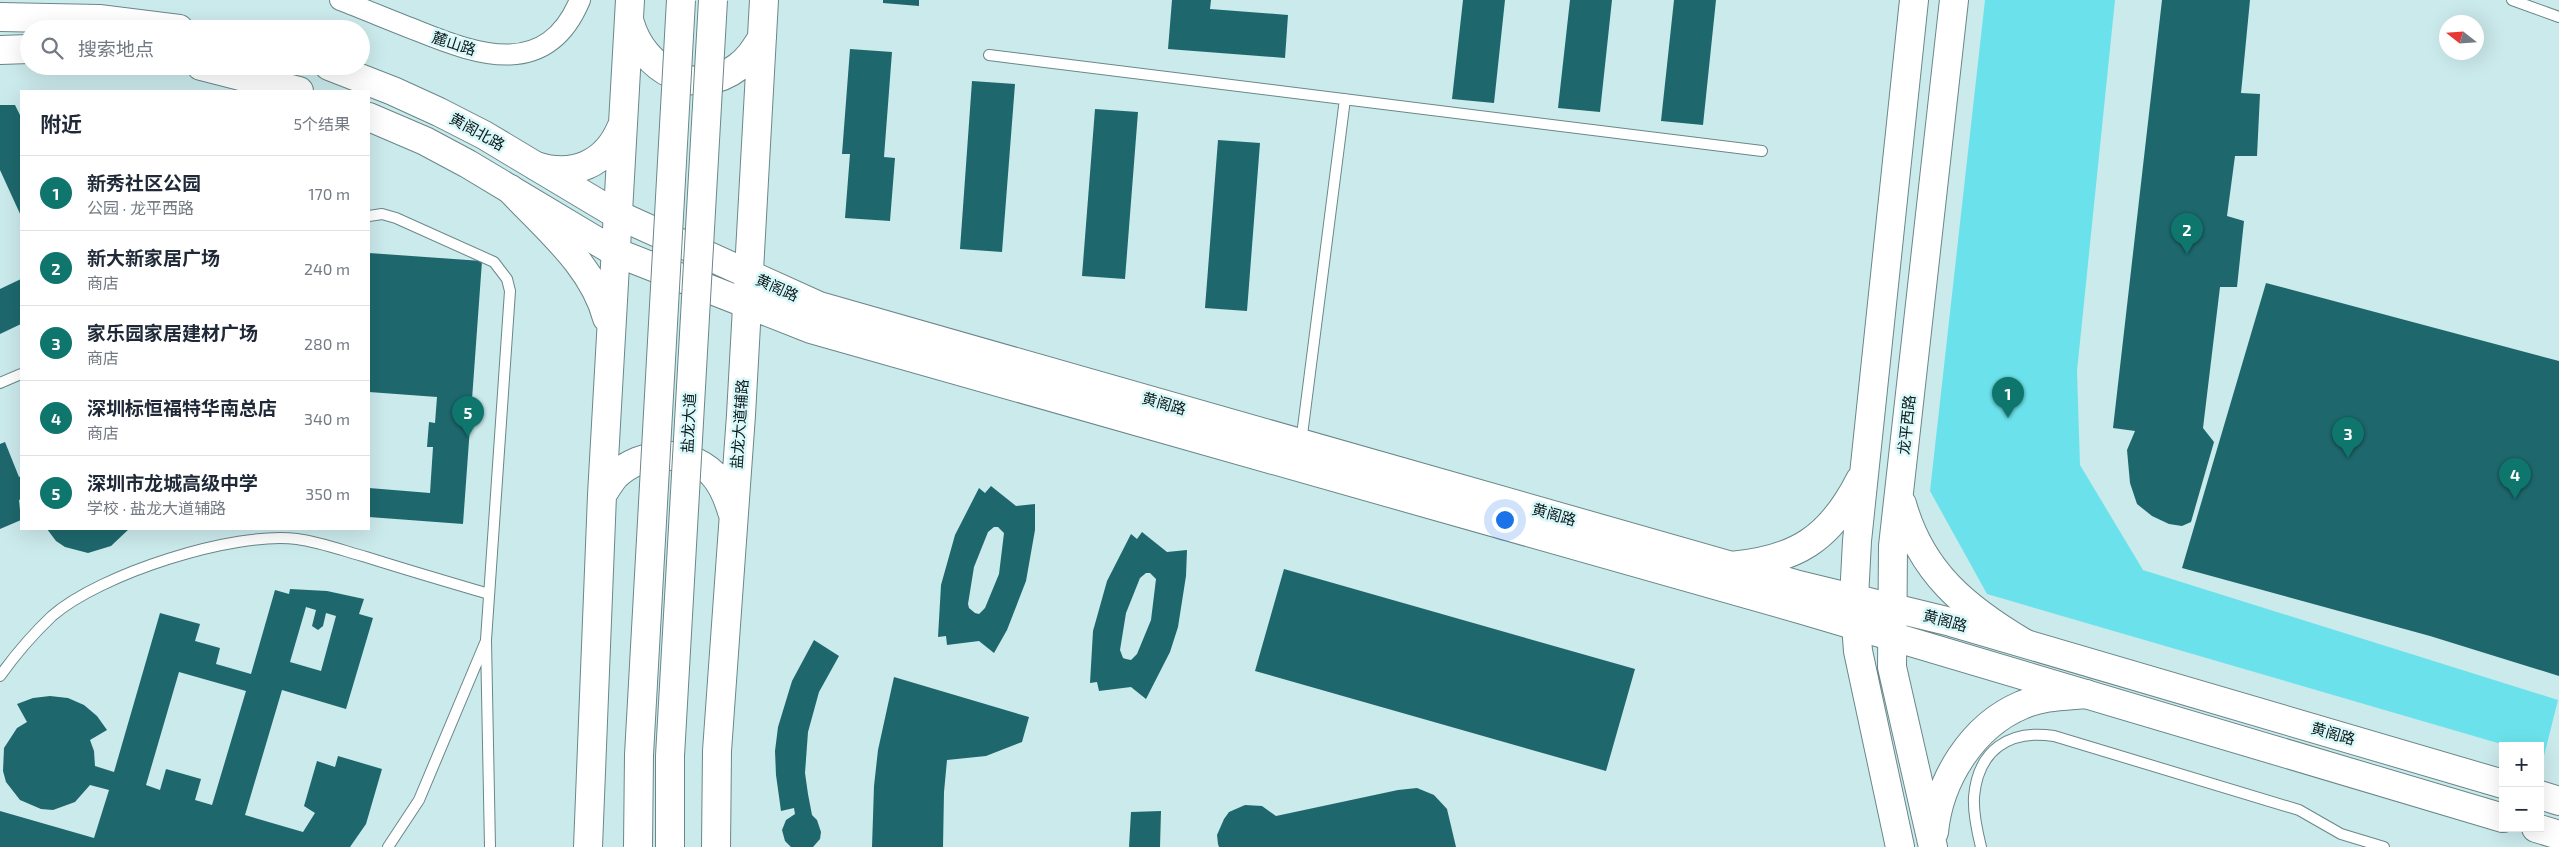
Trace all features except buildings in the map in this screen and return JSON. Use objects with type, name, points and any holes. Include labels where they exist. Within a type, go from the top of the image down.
[{"type":"main road","name":"盐龙大道","points":[[638,847],[640,745],[681,0]]},
{"type":"main road","name":"盐龙大道","points":[[670,847],[670,756],[713,0]]},
{"type":"main road","name":"盐龙大道辅路","points":[[716,847],[717,752],[732,513],[741,415],[764,0]]},
{"type":"main road","points":[[1900,847],[1862,677],[1855,626],[1854,598],[1864,472],[1914,0]]},
{"type":"main road","name":"龙平西路","points":[[1933,845],[1892,667],[1891,607],[1899,494],[1954,0]]},
{"type":"main road","points":[[630,10],[634,38],[645,56],[660,69],[685,78],[698,80],[718,77],[736,68],[752,55],[762,38]]},
{"type":"main road","points":[[588,847],[602,496],[616,214],[630,10]]},
{"type":"main road","points":[[0,17],[108,20]]},
{"type":"main road","points":[[0,50],[20,49]]},
{"type":"main road","points":[[236,75],[295,90]]},
{"type":"main road","name":"黄阁北路","points":[[353,75],[393,90],[439,112],[536,166],[616,214]]},
{"type":"main road","points":[[370,117],[424,141],[510,189],[615,252]]},
{"type":"main road","points":[[536,166],[562,172],[588,166],[609,150],[621,127]]},
{"type":"main road","points":[[510,189],[583,268],[596,287],[611,331]]},
{"type":"main road","name":"黄阁路","points":[[616,214],[819,306],[1855,626],[2499,817]]},
{"type":"main road","name":"黄阁路","points":[[615,252],[812,329],[1891,607],[2024,643],[2499,783]]},
{"type":"main road","points":[[1886,264],[1924,269]]},
{"type":"main road","points":[[602,496],[614,477],[631,464],[652,456],[674,455],[695,462],[713,474],[726,492],[732,513]]},
{"type":"main road","points":[[1730,566],[1762,563],[1786,556],[1806,544],[1828,527],[1847,504],[1864,472]]},
{"type":"main road","points":[[1899,494],[1910,532],[1924,556],[1942,580],[1966,604],[1992,624],[2024,643]]},
{"type":"main road","points":[[1933,845],[1936,812],[1945,785],[1960,759],[1980,734],[2021,705],[2049,696],[2086,694]]},
{"type":"main road","points":[[2544,796],[2559,801]]},
{"type":"main road","points":[[2544,830],[2559,835]]},
{"type":"street","name":"麓山路","points":[[340,0],[464,50],[507,56],[526,53],[545,44],[562,31],[575,12],[580,0]]},
{"type":"lane","points":[[2512,0],[2559,16]]},
{"type":"lane","points":[[989,55],[1762,151]]},
{"type":"lane","points":[[1300,455],[1345,99]]},
{"type":"lane","points":[[370,216],[382,214],[396,218],[484,257],[502,270],[510,291],[486,640],[490,847]]},
{"type":"lane","points":[[0,383],[20,374]]},
{"type":"lane","points":[[290,530],[295,539]]},
{"type":"lane","points":[[0,676],[53,616],[90,592],[130,573],[171,559],[214,548],[264,539],[295,539],[317,543],[490,594]]},
{"type":"lane","points":[[388,847],[419,800],[486,640]]},
{"type":"lane","points":[[1981,847],[1975,821],[1974,797],[1978,776],[1993,750],[2016,736],[2034,733],[2054,736],[2299,810],[2340,834],[2384,847]]},
{"type":"shaded area","points":[[1985,0],[2115,0],[2077,371],[2080,465],[2143,570],[2558,700],[2544,756],[2544,742],[2499,743],[1987,594],[1930,491]]},
{"type":"place","name":"新大新家居广场","points":[[2187,254]]},
{"type":"place","name":"新秀社区公园","points":[[2008,418]]},
{"type":"place","name":"深圳市龙城高级中学","points":[[468,437]]},
{"type":"place","name":"家乐园家居建材广场","points":[[2348,458]]},
{"type":"place","name":"深圳标恒福特华南总店","points":[[2515,499]]}]
